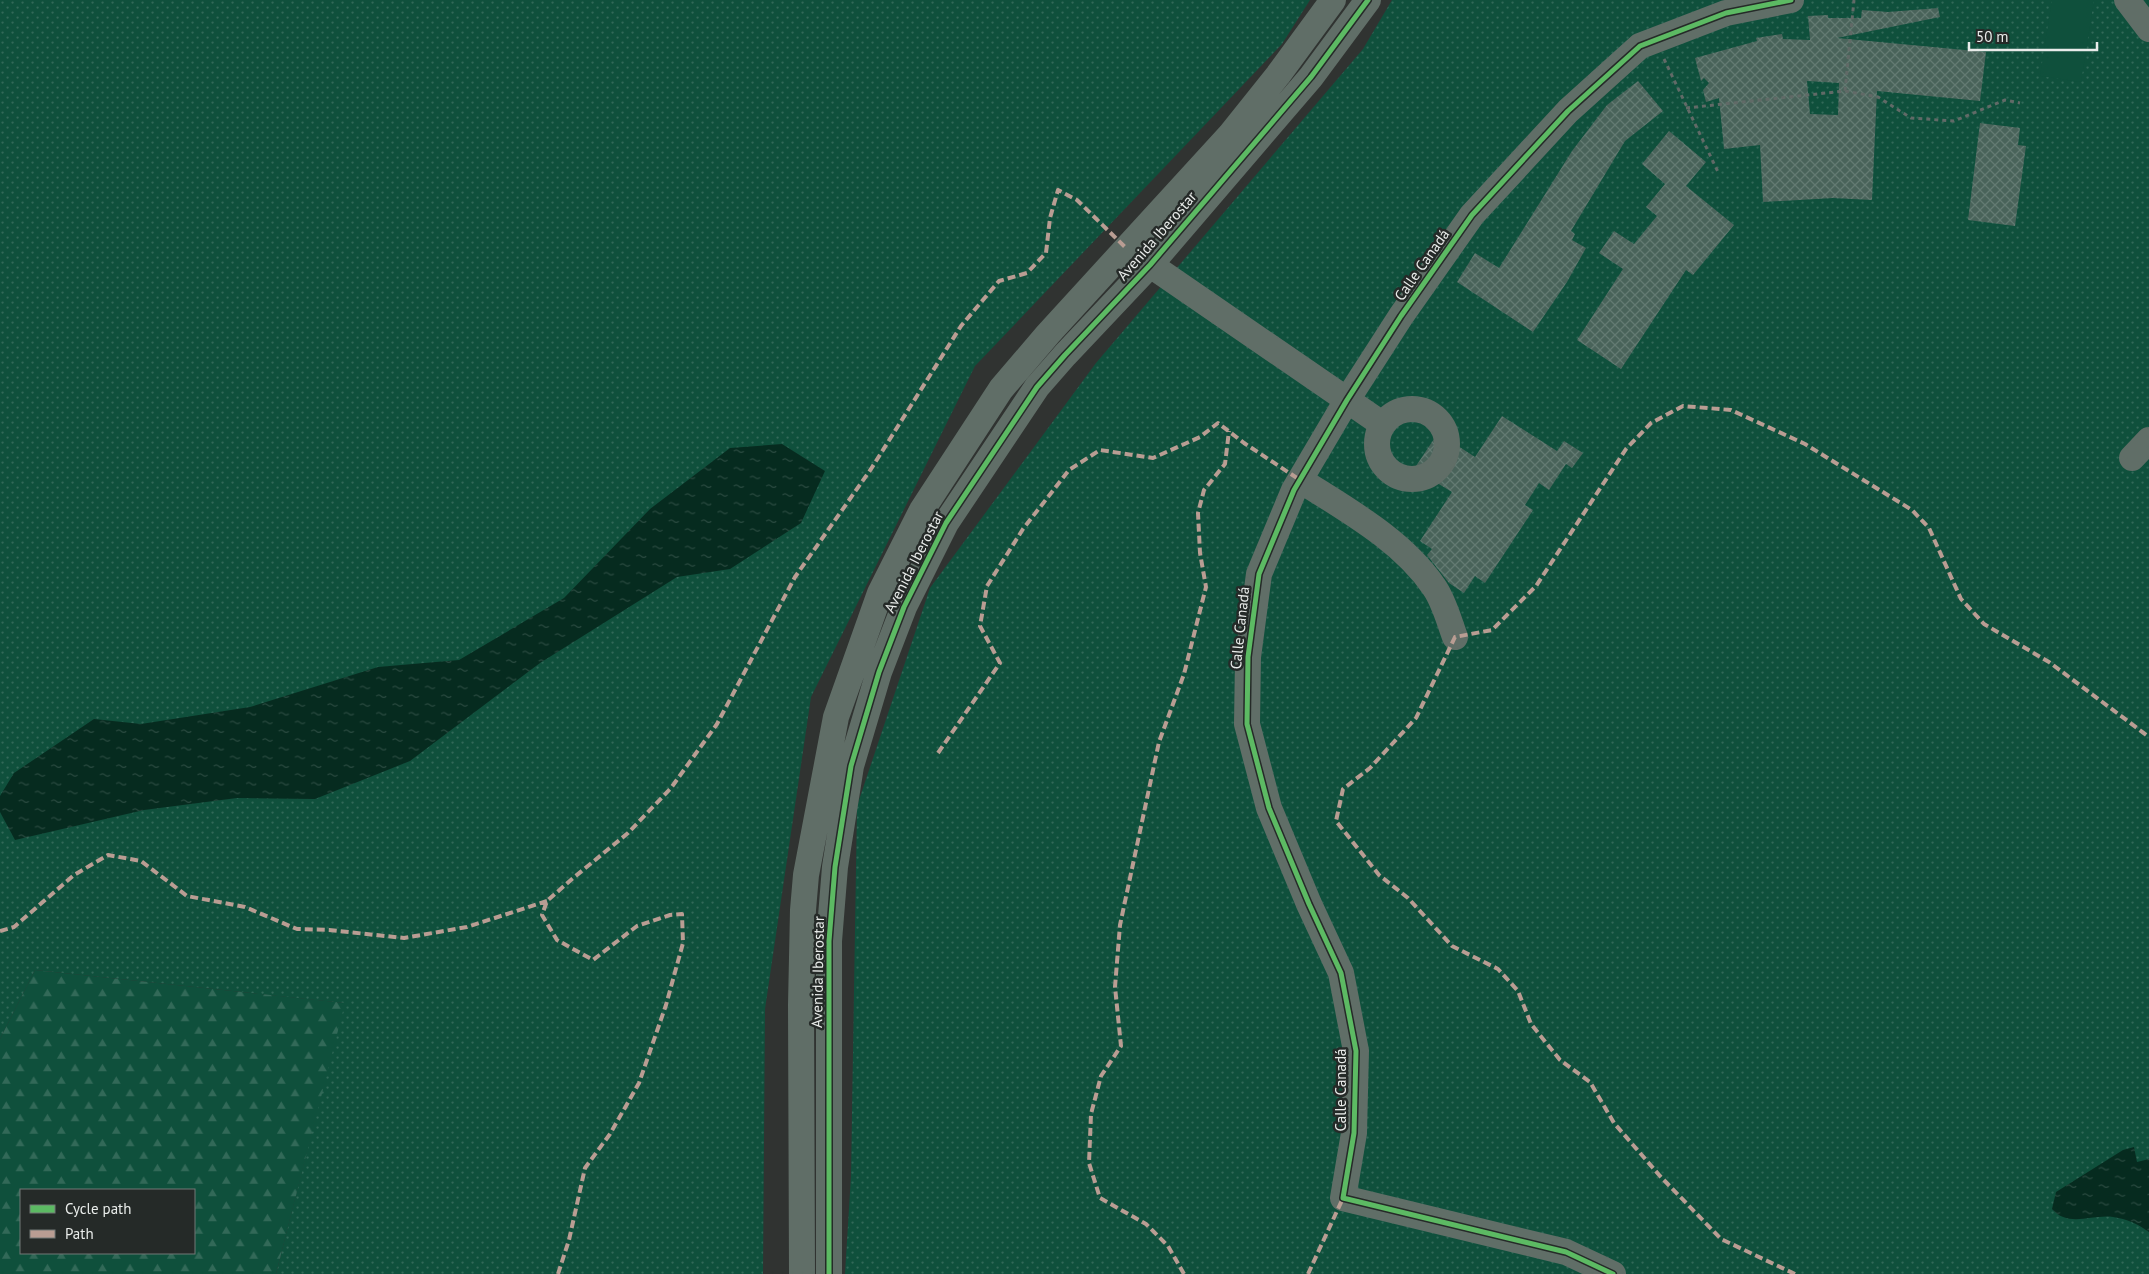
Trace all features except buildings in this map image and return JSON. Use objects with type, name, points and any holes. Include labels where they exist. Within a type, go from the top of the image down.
[{"type":"street","name":"Avenida Iberostar","points":[[802,1274],[803,910],[806,875],[836,717],[880,593],[922,510],[1001,389],[1048,334],[1230,135],[1278,75],[1333,0]]},
{"type":"street","name":"Avenida Iberostar","points":[[830,1274],[829,941],[835,867],[851,766],[879,672],[904,607],[946,523],[1004,435],[1038,388],[1065,355],[1150,266],[1311,78],[1368,0]]},
{"type":"street","name":"Calle Canadá","points":[[1613,1274],[1566,1252],[1342,1198],[1354,1133],[1356,1052],[1341,973],[1309,904],[1269,808],[1247,724],[1248,657],[1258,574],[1300,480],[1347,400],[1401,316],[1472,215],[1568,110],[1640,46],[1726,13],[1791,0]]},
{"type":"street","points":[[2127,0],[2149,29]]},
{"type":"street","points":[[1127,249],[1382,424]]},
{"type":"street","points":[[1300,480],[1364,521],[1410,558],[1435,588],[1455,637]]},
{"type":"path","points":[[1845,91],[1854,0]]},
{"type":"path","points":[[1656,40],[1718,174]]},
{"type":"path","points":[[1686,108],[1845,91],[1878,97],[1912,118],[1954,121],[2005,100],[2020,104]]},
{"type":"green space","points":[[0,0],[1310,0],[1282,44],[975,366],[811,697],[765,1009],[763,1274],[276,1274],[344,1003],[35,970],[0,1039]]},
{"type":"green space","points":[[1392,0],[2149,0],[2149,1274],[845,1274],[851,1176],[857,806],[930,588],[1096,363],[1363,49]]},
{"type":"green space","points":[[2052,0],[2094,0],[2081,82],[2040,76]]},
{"type":"green space","points":[[35,970],[345,1003],[276,1274],[0,1274],[0,1039]]},
{"type":"water","points":[[782,444],[825,471],[801,523],[730,569],[677,577],[540,663],[410,761],[315,799],[237,798],[144,810],[15,840],[0,812],[0,796],[14,773],[94,719],[141,724],[250,707],[378,667],[459,660],[564,598],[650,509],[730,448]]},
{"type":"water","points":[[2134,1147],[2137,1162],[2149,1159],[2149,1232],[2132,1222],[2118,1218],[2065,1218],[2058,1215],[2052,1209],[2056,1192],[2123,1150]]},
{"type":"marked path","points":[[558,1274],[569,1240],[585,1168],[610,1134],[639,1083],[666,1005],[683,943],[682,914],[670,915],[637,926],[593,960],[557,940],[542,915],[547,901],[628,833],[671,788],[717,724],[795,577],[871,469],[961,326],[999,281],[1027,273],[1046,253],[1050,218],[1058,190],[1077,200],[1127,249]]},
{"type":"marked path","points":[[1795,1274],[1721,1239],[1660,1176],[1614,1123],[1590,1082],[1560,1060],[1531,1024],[1518,991],[1498,969],[1452,946],[1408,898],[1379,875],[1336,821],[1343,789],[1370,768],[1416,718],[1455,637],[1492,630],[1536,586],[1626,449],[1651,423],[1683,406],[1731,410],[1805,444],[1912,510],[1929,528],[1961,599],[1984,624],[2049,662],[2149,737]]},
{"type":"marked path","points":[[938,753],[1000,663],[980,626],[987,586],[1023,529],[1069,470],[1100,450],[1153,458],[1200,437],[1218,423],[1244,443],[1300,480]]},
{"type":"marked path","points":[[1184,1274],[1168,1246],[1146,1224],[1100,1198],[1089,1163],[1091,1114],[1101,1076],[1121,1046],[1115,987],[1120,925],[1159,742],[1184,674],[1206,587],[1200,553],[1198,513],[1204,490],[1225,464],[1229,431]]},
{"type":"marked path","points":[[0,931],[14,927],[74,875],[108,855],[141,861],[187,896],[245,907],[297,929],[329,930],[404,938],[467,927],[547,901]]},
{"type":"marked path","points":[[1308,1274],[1343,1198]]},
{"type":"cycle path","points":[[829,1274],[829,941],[835,867],[851,766],[879,672],[904,607],[946,523],[1037,387],[1150,265],[1311,77],[1368,0]]},
{"type":"cycle path","points":[[1613,1274],[1566,1252],[1343,1198],[1354,1133],[1356,1051],[1341,973],[1309,904],[1269,808],[1247,724],[1248,657],[1259,574],[1294,490],[1347,400],[1401,316],[1472,215],[1568,111],[1640,46],[1726,13],[1791,0]]}]
